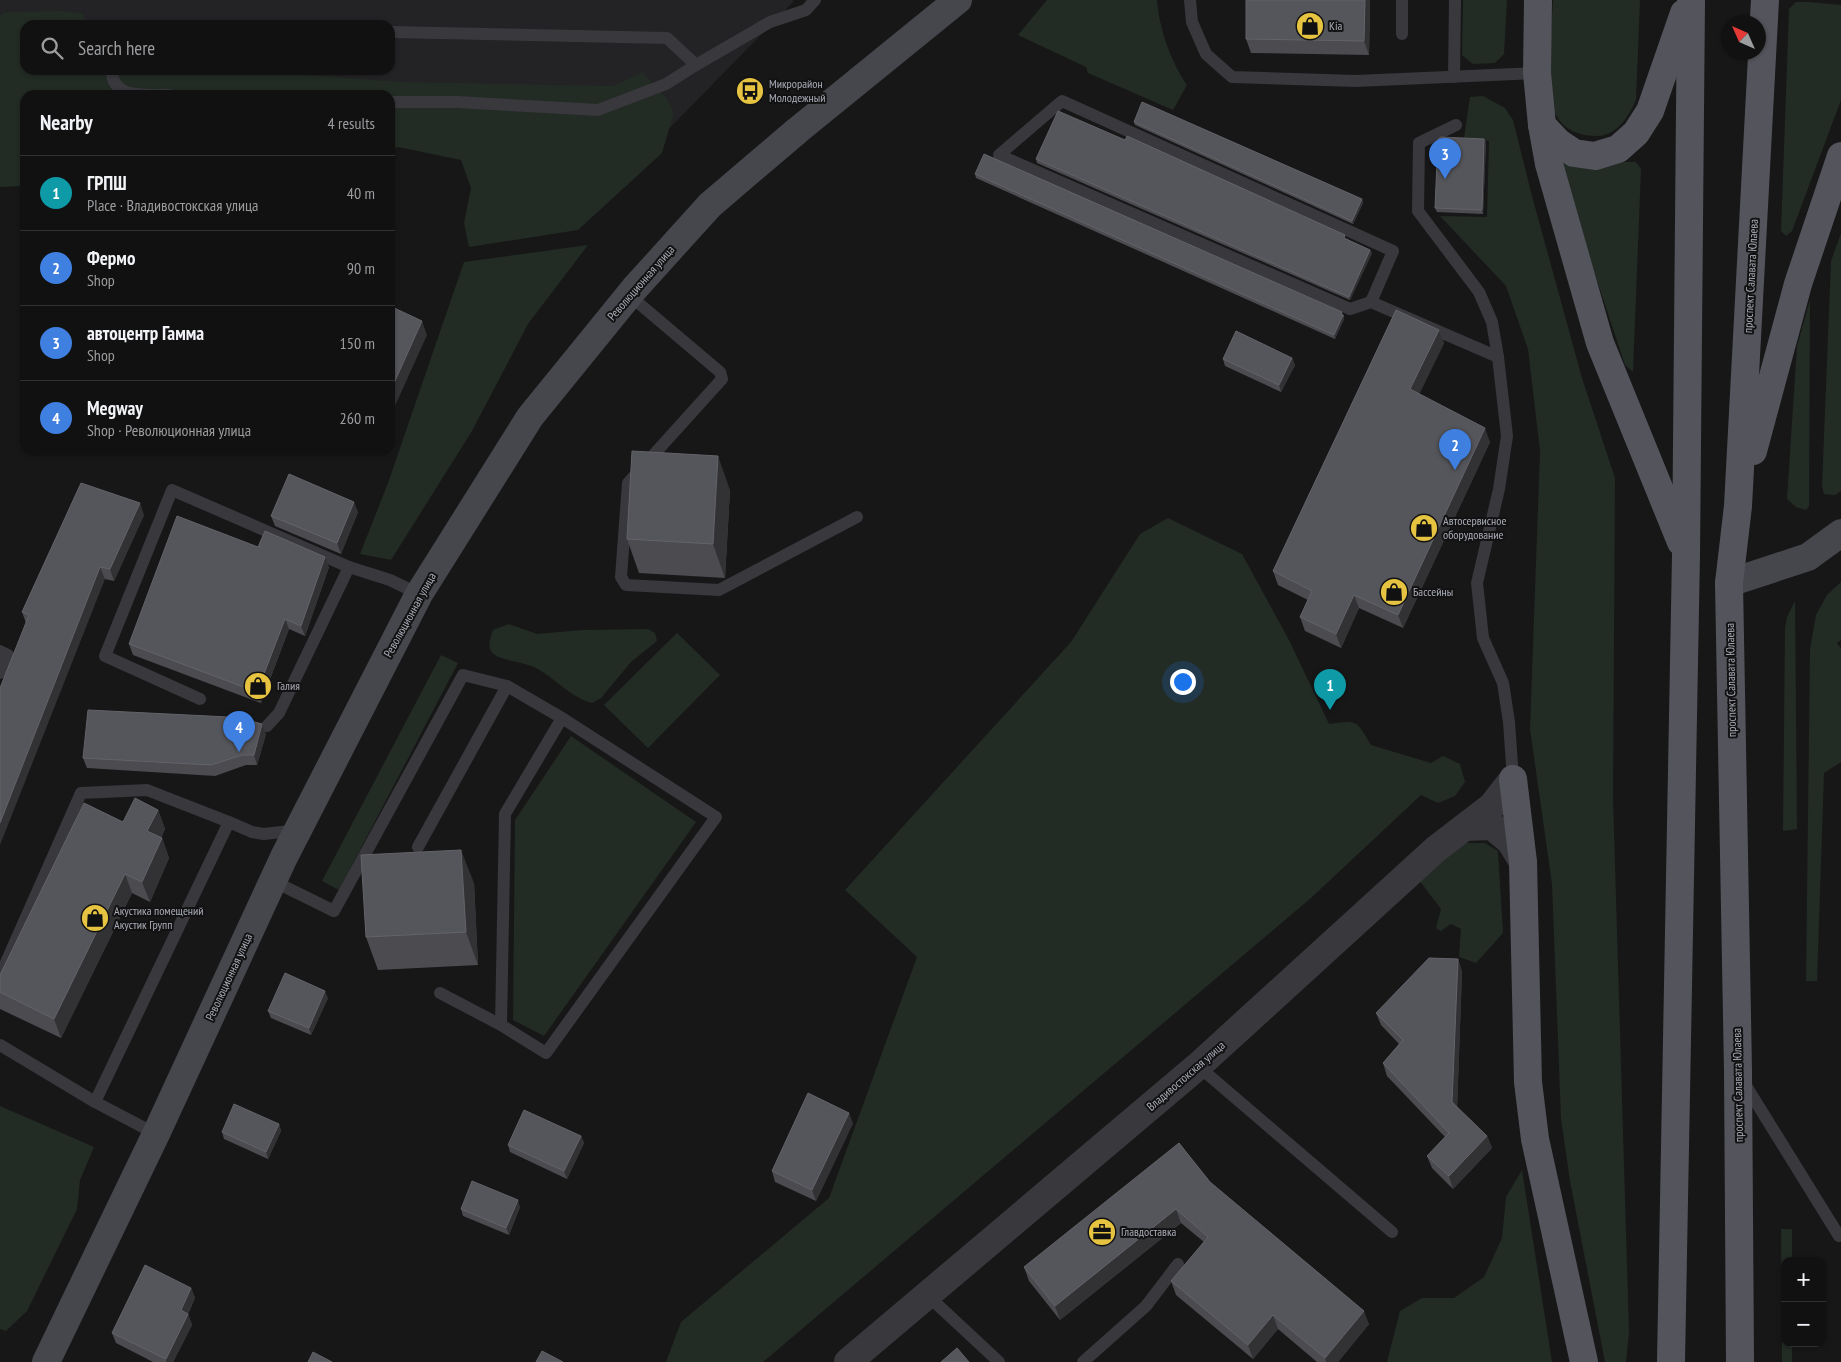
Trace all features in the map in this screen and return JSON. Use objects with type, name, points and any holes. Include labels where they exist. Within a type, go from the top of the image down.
[{"type":"main road","name":"Революционная улица","points":[[46,1362],[156,1134],[298,830],[419,594],[530,417],[629,295],[710,205],[798,130],[958,0]]},
{"type":"main road","points":[[1538,0],[1536,73],[1542,126],[1549,164],[1600,343],[1686,555]]},
{"type":"main road","points":[[1542,126],[1559,142],[1574,152],[1595,156],[1618,149],[1636,133],[1650,111],[1690,0]]},
{"type":"main road","points":[[1671,1362],[1686,555],[1690,0]]},
{"type":"main road","name":"проспект Салавата Юлаева","points":[[1740,1362],[1738,1071],[1729,583],[1738,506],[1766,0]]},
{"type":"main road","points":[[1738,506],[1798,284],[1841,156]]},
{"type":"main road","points":[[1729,583],[1808,557],[1841,533]]},
{"type":"main road","points":[[1513,778],[1523,862],[1528,1082],[1535,1139],[1584,1362]]},
{"type":"street","name":"Владивостокская улица","points":[[848,1362],[926,1294],[1198,1066],[1436,849],[1492,806],[1513,778]]},
{"type":"street","points":[[1465,827],[1492,826],[1510,841],[1523,862]]},
{"type":"lane","points":[[395,102],[457,102],[598,110],[666,84],[770,22],[806,10],[815,0]]},
{"type":"lane","points":[[1190,0],[1192,22],[1206,54],[1232,77],[1356,81],[1536,73]]},
{"type":"lane","points":[[1402,0],[1402,34]]},
{"type":"lane","points":[[1454,77],[1455,0]]},
{"type":"lane","points":[[395,32],[667,38],[696,65]]},
{"type":"lane","points":[[112,75],[112,80],[120,90]]},
{"type":"lane","points":[[1371,302],[1393,251],[1062,101],[999,155],[1350,309],[1371,302],[1498,357]]},
{"type":"lane","points":[[1456,124],[1419,143],[1418,211],[1479,292],[1492,322],[1498,357],[1507,436],[1499,490],[1478,583],[1483,638],[1503,683],[1509,722],[1513,778]]},
{"type":"lane","points":[[629,295],[720,372],[722,379],[628,483],[621,577],[626,585],[719,590],[857,517]]},
{"type":"lane","points":[[200,699],[106,656],[172,490],[349,567],[390,580],[419,594]]},
{"type":"lane","points":[[267,726],[279,713],[349,567]]},
{"type":"lane","points":[[0,651],[8,655],[0,673]]},
{"type":"lane","points":[[273,881],[334,911],[463,675],[507,686],[562,718],[716,817],[546,1052],[501,1025],[440,993]]},
{"type":"lane","points":[[418,847],[507,686]]},
{"type":"lane","points":[[501,1025],[505,814],[562,718]]},
{"type":"lane","points":[[0,976],[81,793],[147,790],[252,832],[264,834],[298,830]]},
{"type":"lane","points":[[95,1102],[229,822]]},
{"type":"lane","points":[[0,1045],[95,1102],[156,1134]]},
{"type":"lane","points":[[1198,1066],[1392,1232]]},
{"type":"lane","points":[[1738,1071],[1839,1236]]},
{"type":"lane","points":[[1083,1362],[1146,1306],[1178,1264]]},
{"type":"lane","points":[[926,1294],[999,1362]]},
{"type":"shaded area","points":[[0,0],[793,0],[664,134],[395,96],[395,90],[20,90],[20,97],[0,103]]},
{"type":"shaded area","points":[[1047,0],[1157,0],[1160,22],[1167,44],[1176,66],[1187,85],[1173,110],[1088,73],[1086,67],[1018,35]]},
{"type":"shaded area","points":[[1463,0],[1507,0],[1504,54],[1495,63],[1473,64],[1462,55]]},
{"type":"shaded area","points":[[1553,0],[1640,0],[1636,100],[1626,119],[1610,133],[1596,136],[1579,134],[1567,127],[1558,118],[1553,107],[1550,94],[1549,65]]},
{"type":"shaded area","points":[[1796,2],[1841,5],[1841,100],[1792,231],[1786,236],[1781,231],[1789,9]]},
{"type":"shaded area","points":[[63,11],[82,13],[86,20],[20,20],[20,75],[306,75],[402,82],[613,86],[643,72],[667,99],[674,113],[662,153],[578,230],[469,247],[464,223],[471,188],[461,160],[398,147],[395,148],[395,90],[20,90],[20,186],[0,187],[0,16],[4,12]]},
{"type":"shaded area","points":[[1483,96],[1505,108],[1513,120],[1582,378],[1615,478],[1613,798],[1629,1332],[1626,1362],[1605,1362],[1570,1181],[1561,1119],[1552,884],[1530,729],[1540,451],[1528,349],[1506,286],[1440,216],[1487,217],[1489,141],[1464,138],[1470,97]]},
{"type":"shaded area","points":[[1556,156],[1609,166],[1624,162],[1636,162],[1641,169],[1633,372],[1625,365]]},
{"type":"shaded area","points":[[1841,233],[1841,491],[1835,495],[1824,494],[1822,486],[1831,261]]},
{"type":"shaded area","points":[[588,245],[528,324],[472,431],[391,560],[360,554],[388,483],[464,262]]},
{"type":"shaded area","points":[[1810,300],[1809,506],[1806,510],[1796,507],[1787,499],[1797,346]]},
{"type":"shaded area","points":[[1168,518],[1242,554],[1290,642],[1329,724],[1351,722],[1359,726],[1371,745],[1431,763],[1443,756],[1460,764],[1465,782],[1455,796],[1438,803],[1421,795],[1311,898],[763,1362],[666,1362],[681,1322],[829,1198],[917,957],[845,890],[1071,642],[1140,534]]},
{"type":"shaded area","points":[[1841,582],[1841,640],[1837,643],[1841,649],[1841,762],[1824,773],[1817,981],[1806,981],[1810,649],[1816,615],[1827,595]]},
{"type":"shaded area","points":[[1795,601],[1797,829],[1783,831],[1785,628],[1787,617]]},
{"type":"shaded area","points":[[509,624],[537,634],[583,630],[648,629],[655,633],[657,641],[631,662],[601,698],[592,703],[577,697],[536,668],[503,659],[492,653],[490,644],[493,630]]},
{"type":"shaded area","points":[[677,633],[720,675],[648,748],[604,705]]},
{"type":"shaded area","points":[[441,655],[458,663],[339,890],[322,881]]},
{"type":"shaded area","points":[[571,736],[696,822],[544,1036],[513,1020],[515,820]]},
{"type":"shaded area","points":[[1464,843],[1485,843],[1498,851],[1503,933],[1476,963],[1459,957],[1461,929],[1451,924],[1441,931],[1436,928],[1441,909],[1419,880]]},
{"type":"shaded area","points":[[0,1106],[94,1147],[80,1180],[77,1209],[27,1311],[6,1331],[0,1329]]},
{"type":"shaded area","points":[[1522,1170],[1552,1362],[1387,1362],[1400,1311],[1422,1298],[1454,1298],[1484,1277],[1502,1238],[1506,1197]]},
{"type":"shaded area","points":[[1781,1229],[1792,1229],[1792,1257],[1781,1257]]},
{"type":"shaded area","points":[[1782,1347],[1792,1347],[1792,1362],[1782,1362]]},
{"type":"building","name":"Kia","points":[[1246,0],[1365,0],[1364,41],[1246,39]]},
{"type":"building","points":[[1142,102],[1362,199],[1352,221],[1134,122]]},
{"type":"building","points":[[1058,111],[1125,140],[1127,136],[1345,235],[1344,238],[1370,250],[1349,297],[1036,159]]},
{"type":"building","points":[[1441,137],[1484,139],[1482,210],[1435,208],[1438,139]]},
{"type":"building","points":[[984,154],[1342,312],[1341,314],[1343,315],[1334,335],[975,174]]},
{"type":"building","points":[[395,308],[422,321],[395,381]]},
{"type":"building","points":[[1396,310],[1439,330],[1410,389],[1485,428],[1398,615],[1354,595],[1336,634],[1300,617],[1312,591],[1273,571]]},
{"type":"building","points":[[1236,331],[1292,358],[1279,385],[1223,359]]},
{"type":"building","points":[[632,451],[718,456],[713,544],[627,539]]},
{"type":"building","points":[[289,474],[354,502],[337,543],[271,516]]},
{"type":"building","points":[[81,483],[140,503],[110,569],[100,567],[0,823],[0,688],[29,615],[22,612]]},
{"type":"building","points":[[177,516],[258,547],[265,531],[325,557],[301,626],[285,619],[257,692],[129,644]]},
{"type":"building","points":[[88,710],[248,718],[247,720],[262,724],[254,755],[242,755],[211,765],[83,758]]},
{"type":"building","points":[[135,798],[158,810],[147,831],[162,838],[142,882],[125,874],[54,1019],[0,992],[0,975],[84,803],[123,822]]},
{"type":"building","points":[[461,850],[466,932],[366,937],[361,855]]},
{"type":"building","points":[[1429,958],[1458,959],[1452,1102],[1487,1136],[1449,1176],[1427,1156],[1449,1133],[1383,1063],[1403,1040],[1376,1013]]},
{"type":"building","points":[[285,973],[325,991],[309,1028],[268,1011]]},
{"type":"building","points":[[808,1093],[849,1113],[812,1190],[772,1171]]},
{"type":"building","points":[[234,1104],[279,1124],[266,1152],[222,1132]]},
{"type":"building","points":[[524,1110],[581,1136],[564,1171],[508,1145]]},
{"type":"building","points":[[1179,1143],[1210,1182],[1364,1311],[1325,1358],[1273,1315],[1248,1345],[1171,1281],[1208,1237],[1176,1209],[1055,1306],[1024,1267]]},
{"type":"building","points":[[472,1181],[518,1200],[506,1228],[461,1209]]},
{"type":"building","points":[[145,1265],[191,1288],[181,1310],[188,1314],[166,1359],[112,1333]]},
{"type":"building","points":[[957,1348],[969,1362],[941,1362]]},
{"type":"building","points":[[542,1351],[563,1362],[536,1362]]},
{"type":"building","points":[[313,1352],[332,1362],[308,1362]]},
{"type":"place","name":"Kia","points":[[1310,26]]},
{"type":"place","name":"Микрорайон Молодежный","points":[[750,91]]},
{"type":"place","name":"автоцентр Гамма","points":[[1445,179]]},
{"type":"place","name":"Фермо","points":[[1455,470]]},
{"type":"place","name":"Автосервисное оборудование","points":[[1424,528]]},
{"type":"place","name":"Бассейны","points":[[1394,592]]},
{"type":"place","name":"Галия","points":[[258,686]]},
{"type":"place","name":"ГРПШ","points":[[1330,710]]},
{"type":"place","name":"Megway","points":[[239,752]]},
{"type":"place","name":"Акустика помещений Акустик Групп","points":[[95,918]]},
{"type":"place","name":"Главдоставка","points":[[1102,1232]]}]
